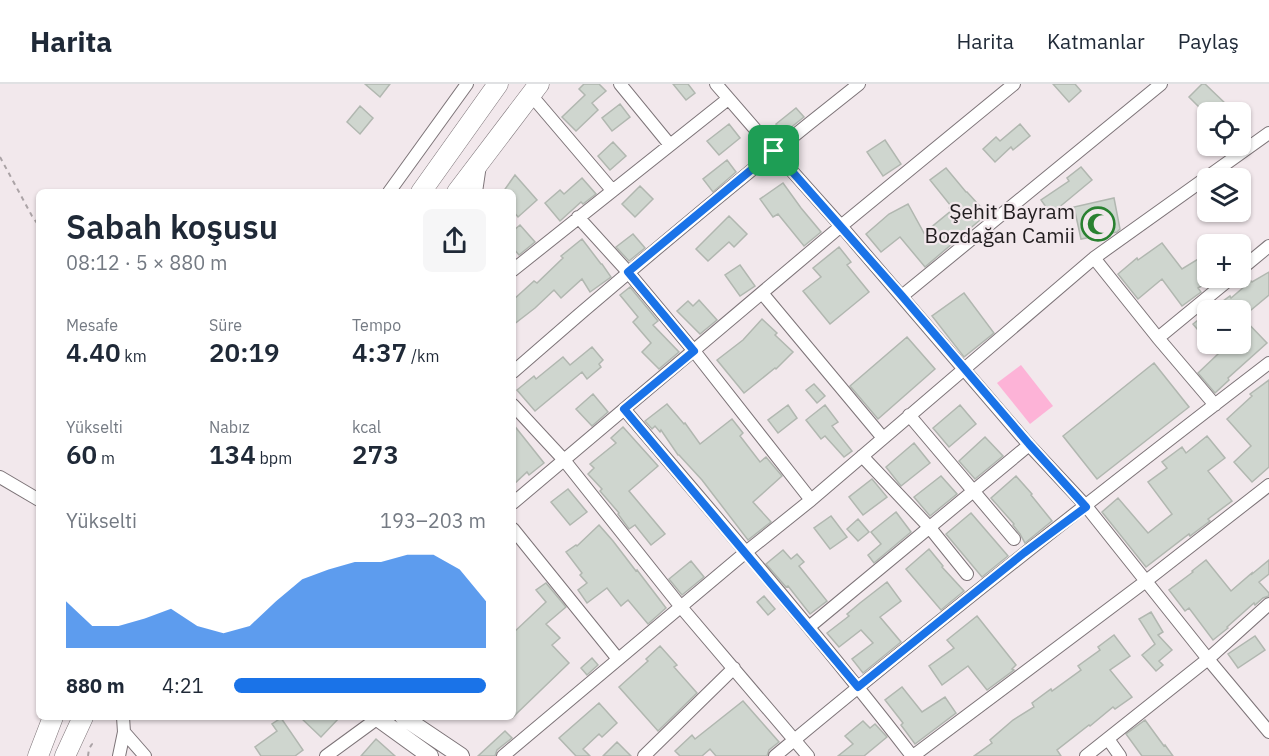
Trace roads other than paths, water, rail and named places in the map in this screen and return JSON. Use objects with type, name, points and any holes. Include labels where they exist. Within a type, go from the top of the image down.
[{"type":"highway","points":[[423,189],[498,84]]},
{"type":"highway","points":[[459,189],[535,90]]},
{"type":"highway","points":[[38,756],[52,720]]},
{"type":"highway","points":[[65,756],[82,720]]},
{"type":"main road","points":[[380,720],[430,756]]},
{"type":"main road","points":[[407,720],[461,756]]},
{"type":"street","points":[[391,189],[467,84]]},
{"type":"street","points":[[620,84],[670,145]]},
{"type":"street","points":[[716,84],[1086,507],[1269,732]]},
{"type":"street","points":[[516,369],[628,272],[859,84]]},
{"type":"street","points":[[516,500],[841,226],[1014,84]]},
{"type":"street","points":[[902,296],[1161,84]]},
{"type":"street","points":[[535,90],[612,190]]},
{"type":"street","points":[[516,268],[728,99]]},
{"type":"street","points":[[503,756],[811,500],[1094,258],[1269,133]]},
{"type":"street","points":[[477,189],[482,158]]},
{"type":"street","points":[[578,217],[628,272],[694,351],[811,500]]},
{"type":"street","points":[[1251,261],[1269,246]]},
{"type":"street","points":[[1094,258],[1215,405]]},
{"type":"street","points":[[1158,338],[1219,288]]},
{"type":"street","points":[[762,293],[883,438]]},
{"type":"street","points":[[775,756],[1024,553],[1269,363]]},
{"type":"street","points":[[516,408],[564,460],[681,606],[808,756]]},
{"type":"street","points":[[624,409],[809,627],[913,756],[1146,581],[1269,485]]},
{"type":"street","points":[[909,416],[1014,539]]},
{"type":"street","points":[[809,627],[1029,444]]},
{"type":"street","points":[[862,456],[930,528],[967,574]]},
{"type":"street","points":[[0,477],[36,498]]},
{"type":"street","points":[[516,533],[618,659]]},
{"type":"street","points":[[1086,756],[1208,659],[1269,604]]},
{"type":"street","points":[[644,756],[734,669]]},
{"type":"street","points":[[119,756],[124,732],[123,720]]},
{"type":"street","points":[[326,756],[374,720]]},
{"type":"street","points":[[124,732],[145,756]]},
{"type":"street","points":[[1108,739],[1120,756]]},
{"type":"place","name":"Şehit Bayram Bozdağan Camii","points":[[1098,224]]}]
